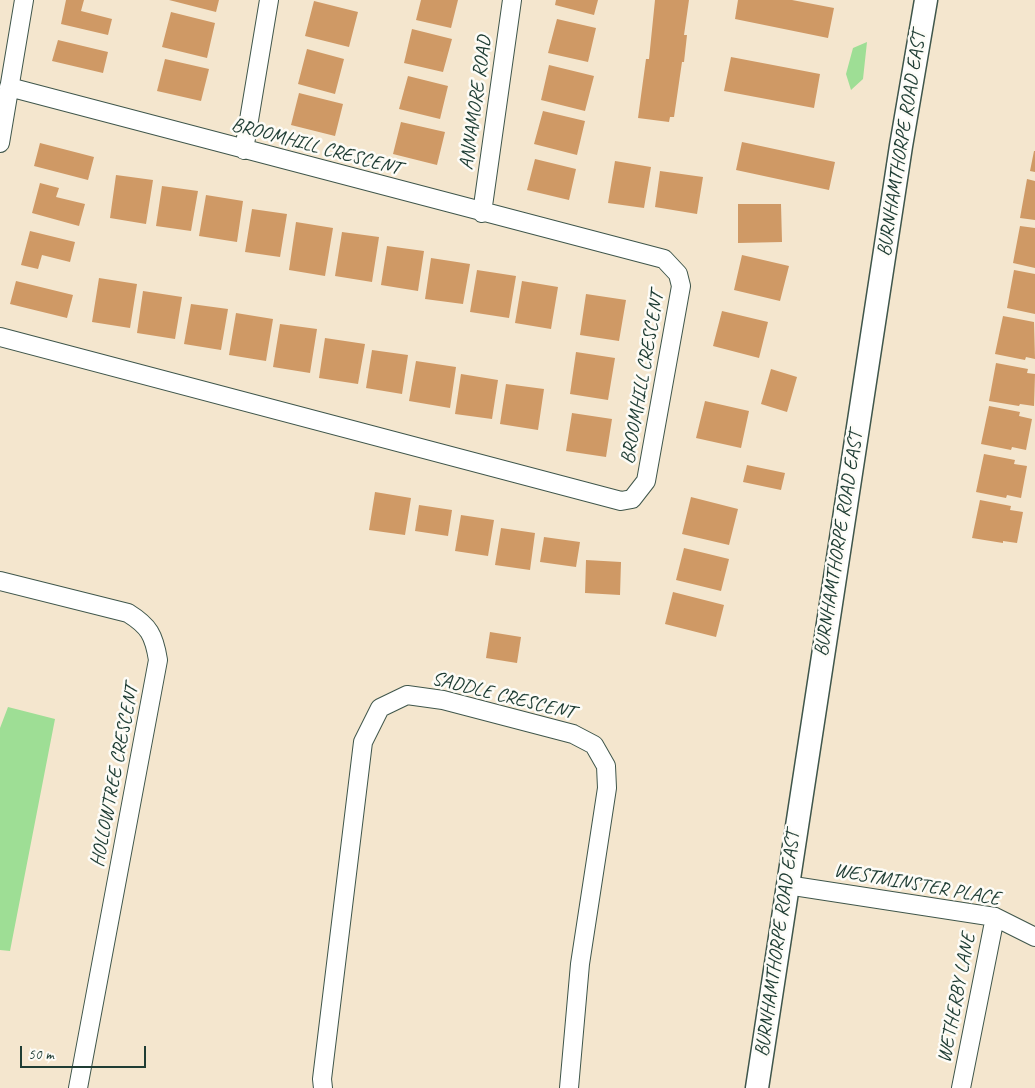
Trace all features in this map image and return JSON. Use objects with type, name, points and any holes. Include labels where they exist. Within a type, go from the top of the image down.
[{"type":"main road","name":"BURNHAMTHORPE ROAD EAST","points":[[757,1088],[901,146],[926,0]]},
{"type":"street","points":[[0,144],[24,0]]},
{"type":"street","points":[[244,150],[269,0]]},
{"type":"street","name":"ANNAMORE ROAD","points":[[482,213],[512,0]]},
{"type":"street","name":"BROOMHILL CRESCENT","points":[[0,337],[621,502],[632,499],[646,481],[681,286],[678,274],[664,259],[482,213],[9,87]]},
{"type":"street","name":"HOLLOWTREE CRESCENT","points":[[0,581],[128,613],[144,622],[155,640],[158,660],[78,1088]]},
{"type":"street","name":"SADDLE CRESCENT","points":[[323,1088],[322,1079],[363,742],[380,708],[407,695],[443,700],[573,734],[594,745],[606,766],[607,788],[580,964],[569,1088]]},
{"type":"street","name":"WESTMINSTER PLACE","points":[[787,885],[886,898],[995,917],[1035,937]]},
{"type":"street","name":"WETHERBY LANE","points":[[961,1088],[995,917]]},
{"type":"green space","points":[[867,42],[863,79],[851,90],[846,74],[853,48]]},
{"type":"green space","points":[[8,707],[55,719],[10,951],[0,950],[0,728]]},
{"type":"building","points":[[66,0],[84,0],[81,11],[112,19],[108,35],[61,24]]},
{"type":"building","points":[[169,0],[219,0],[216,12]]},
{"type":"building","points":[[421,0],[458,0],[451,28],[416,20]]},
{"type":"building","points":[[556,0],[598,0],[594,15],[555,5]]},
{"type":"building","points":[[655,0],[689,0],[684,35],[687,35],[684,62],[682,62],[674,117],[670,117],[669,122],[638,118],[646,59],[649,59]]},
{"type":"building","points":[[738,0],[792,0],[834,8],[828,38],[735,19]]},
{"type":"building","points":[[314,1],[358,12],[349,47],[305,36]]},
{"type":"building","points":[[171,12],[215,23],[207,58],[162,47]]},
{"type":"building","points":[[557,19],[596,28],[588,62],[548,53]]},
{"type":"building","points":[[412,29],[452,39],[443,72],[404,63]]},
{"type":"building","points":[[58,40],[108,52],[103,73],[52,61]]},
{"type":"building","points":[[307,49],[344,59],[335,94],[298,84]]},
{"type":"building","points":[[731,57],[820,74],[814,108],[724,91]]},
{"type":"building","points":[[165,59],[209,69],[201,101],[157,91]]},
{"type":"building","points":[[549,65],[594,76],[585,111],[541,100]]},
{"type":"building","points":[[408,76],[448,86],[440,119],[399,109]]},
{"type":"building","points":[[299,93],[343,104],[335,136],[291,125]]},
{"type":"building","points":[[543,111],[585,121],[577,155],[534,144]]},
{"type":"building","points":[[401,122],[445,132],[437,165],[393,154]]},
{"type":"building","points":[[742,142],[835,162],[829,190],[736,170]]},
{"type":"building","points":[[40,143],[94,157],[88,180],[34,166]]},
{"type":"building","points":[[1035,151],[1035,172],[1030,171]]},
{"type":"building","points":[[535,159],[576,169],[569,200],[527,190]]},
{"type":"building","points":[[615,161],[651,167],[644,208],[608,203]]},
{"type":"building","points":[[660,171],[703,177],[697,214],[655,207]]},
{"type":"building","points":[[116,175],[153,180],[146,224],[110,218]]},
{"type":"building","points":[[1027,179],[1035,181],[1035,220],[1020,218]]},
{"type":"building","points":[[40,183],[59,188],[56,197],[85,204],[79,226],[32,213]]},
{"type":"building","points":[[162,186],[198,191],[191,231],[156,226]]},
{"type":"building","points":[[206,195],[243,201],[237,242],[199,236]]},
{"type":"building","points":[[738,204],[781,204],[782,242],[738,243]]},
{"type":"building","points":[[252,209],[287,214],[280,257],[245,252]]},
{"type":"building","points":[[296,222],[333,228],[325,276],[289,270]]},
{"type":"building","points":[[1020,226],[1035,228],[1035,268],[1013,263]]},
{"type":"building","points":[[30,231],[75,242],[70,262],[42,255],[38,269],[21,265]]},
{"type":"building","points":[[342,232],[379,237],[372,282],[335,276]]},
{"type":"building","points":[[387,246],[424,251],[418,291],[381,285]]},
{"type":"building","points":[[742,255],[789,266],[780,301],[734,290]]},
{"type":"building","points":[[431,258],[470,264],[463,304],[425,299]]},
{"type":"building","points":[[477,270],[516,276],[509,318],[470,312]]},
{"type":"building","points":[[1014,270],[1035,274],[1035,314],[1007,308]]},
{"type":"building","points":[[99,278],[137,284],[130,328],[92,322]]},
{"type":"building","points":[[16,281],[73,295],[67,318],[10,304]]},
{"type":"building","points":[[522,281],[558,287],[551,329],[515,323]]},
{"type":"building","points":[[143,291],[182,297],[175,339],[137,333]]},
{"type":"building","points":[[586,294],[626,300],[619,341],[580,335]]},
{"type":"building","points":[[191,304],[228,309],[221,350],[184,344]]},
{"type":"building","points":[[722,311],[768,322],[759,358],[713,346]]},
{"type":"building","points":[[236,313],[273,319],[266,361],[229,355]]},
{"type":"building","points":[[1003,316],[1034,322],[1035,359],[1026,357],[1025,360],[995,354]]},
{"type":"building","points":[[280,324],[317,329],[310,373],[273,367]]},
{"type":"building","points":[[325,338],[365,344],[358,384],[319,378]]},
{"type":"building","points":[[372,350],[408,355],[402,394],[366,388]]},
{"type":"building","points":[[576,352],[615,358],[608,400],[570,394]]},
{"type":"building","points":[[416,361],[456,367],[450,408],[409,401]]},
{"type":"building","points":[[996,363],[1028,369],[1027,373],[1035,374],[1034,406],[1020,404],[1019,406],[989,401]]},
{"type":"building","points":[[771,369],[797,377],[787,412],[761,404]]},
{"type":"building","points":[[461,374],[498,380],[492,419],[455,414]]},
{"type":"building","points":[[506,384],[544,389],[538,430],[500,424]]},
{"type":"building","points":[[705,401],[749,411],[741,448],[696,438]]},
{"type":"building","points":[[989,406],[1020,412],[1019,416],[1032,419],[1026,450],[1012,447],[1011,450],[981,444]]},
{"type":"building","points":[[572,413],[612,419],[606,457],[566,451]]},
{"type":"building","points":[[984,454],[1015,460],[1014,464],[1027,466],[1021,498],[1007,495],[1006,498],[976,492]]},
{"type":"building","points":[[747,465],[785,473],[781,490],[743,482]]},
{"type":"building","points":[[375,492],[411,498],[405,535],[369,530]]},
{"type":"building","points":[[691,497],[738,509],[729,545],[682,534]]},
{"type":"building","points":[[980,500],[1011,506],[1010,510],[1023,512],[1017,543],[1003,541],[1003,543],[972,538]]},
{"type":"building","points":[[419,505],[452,510],[448,536],[415,531]]},
{"type":"building","points":[[461,515],[494,520],[488,556],[455,551]]},
{"type":"building","points":[[501,528],[535,533],[530,570],[495,565]]},
{"type":"building","points":[[544,537],[580,542],[576,567],[540,562]]},
{"type":"building","points":[[684,548],[729,559],[721,591],[676,580]]},
{"type":"building","points":[[586,560],[621,562],[620,595],[585,593]]},
{"type":"building","points":[[673,592],[724,605],[716,637],[665,624]]},
{"type":"building","points":[[490,632],[521,637],[517,663],[486,658]]}]
